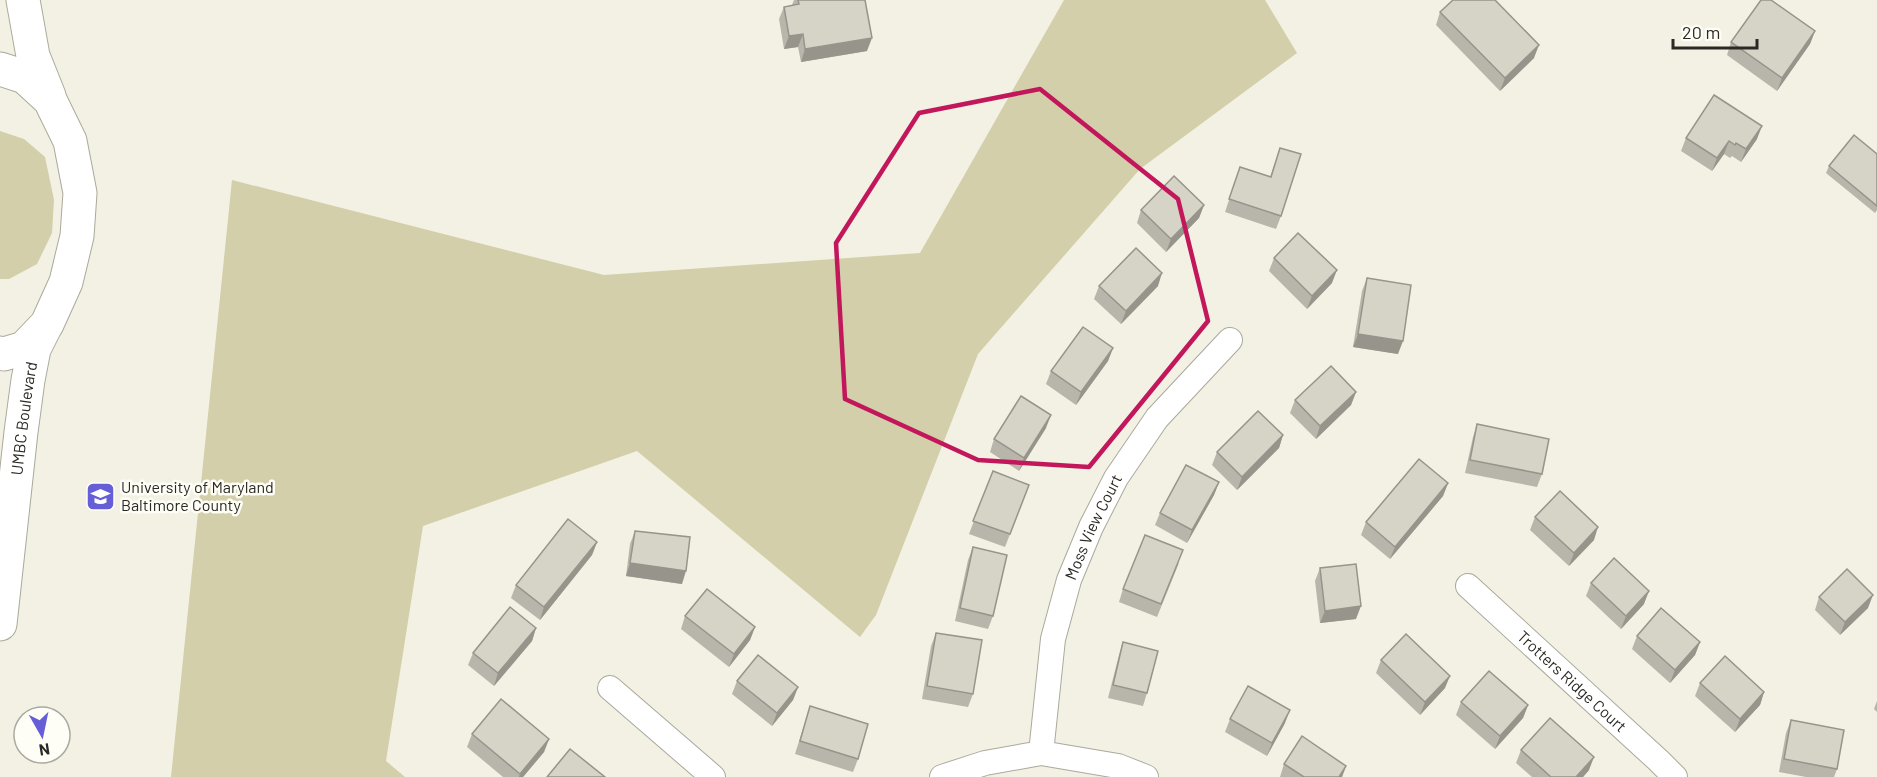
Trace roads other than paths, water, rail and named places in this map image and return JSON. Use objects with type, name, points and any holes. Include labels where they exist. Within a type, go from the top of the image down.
[{"type":"street","points":[[23,0],[33,56],[50,100]]},
{"type":"street","points":[[0,69],[26,77],[50,100]]},
{"type":"street","name":"UMBC Boulevard","points":[[0,624],[28,380],[34,349],[66,282],[77,236],[80,193],[70,141],[50,100]]},
{"type":"street","points":[[0,353],[24,348],[47,324]]},
{"type":"street","name":"Moss View Court","points":[[1041,753],[1053,639],[1069,580],[1091,527],[1116,478],[1157,418],[1230,340]]},
{"type":"street","name":"Trotters Ridge Court","points":[[1468,586],[1675,777]]},
{"type":"street","points":[[610,688],[713,777]]},
{"type":"street","points":[[942,777],[986,763],[1041,753],[1118,766],[1146,777]]},
{"type":"place","name":"University of Maryland Baltimore County","points":[[100,496]]}]
